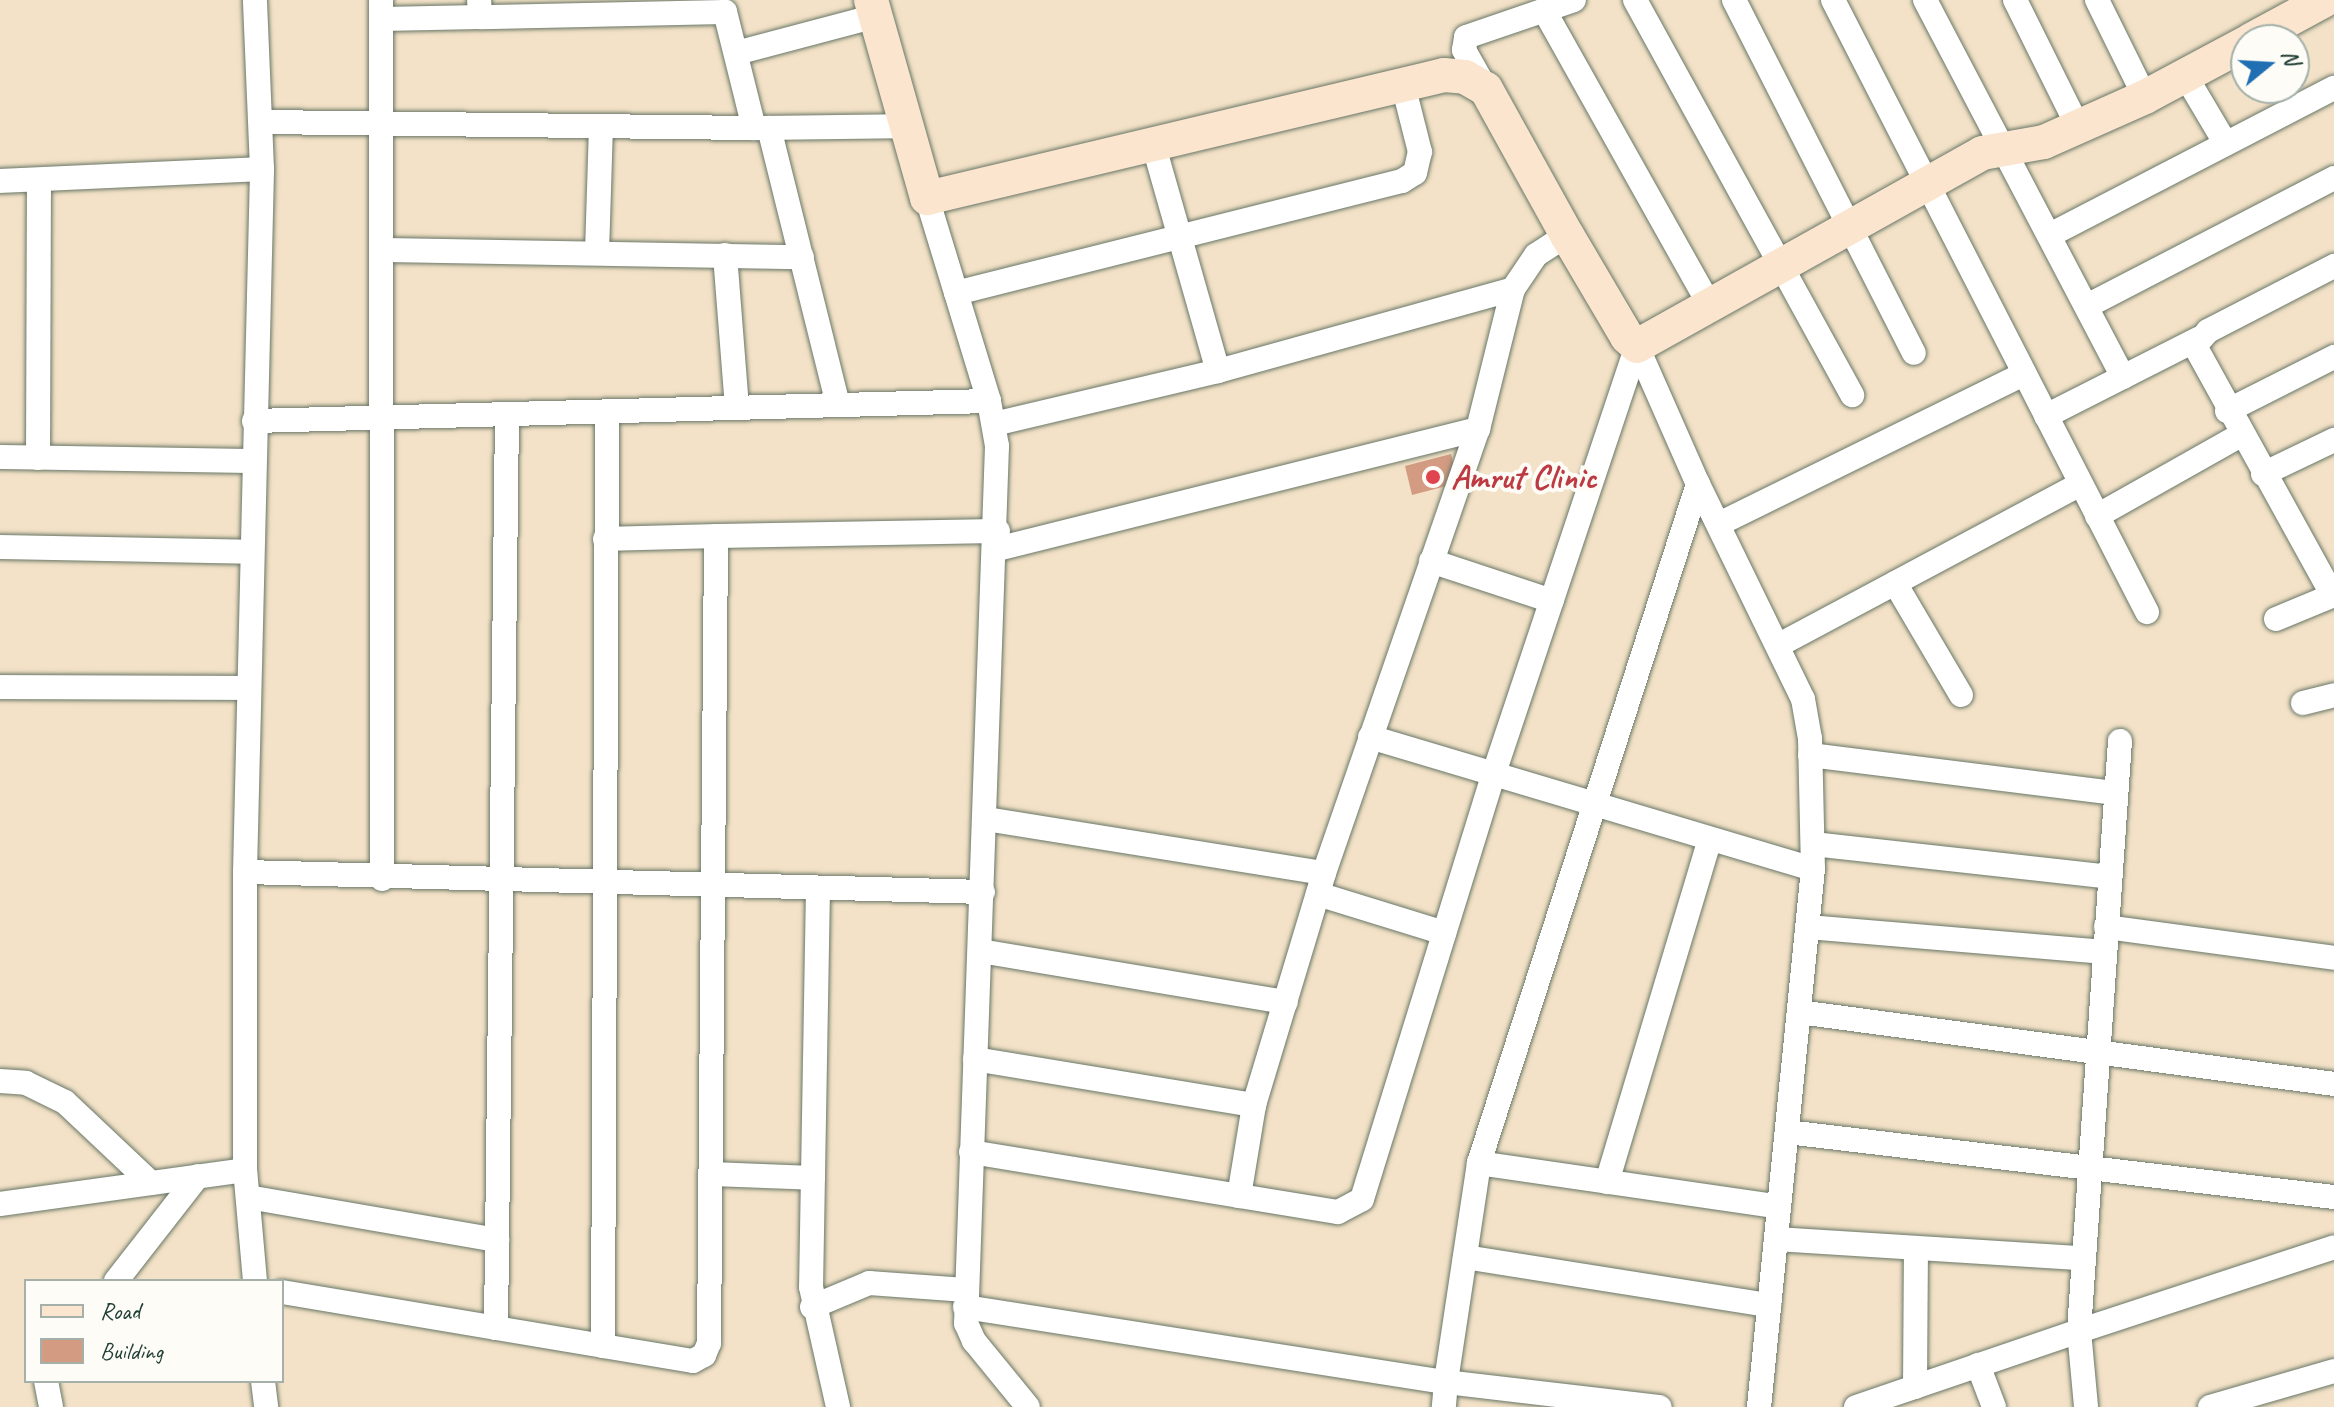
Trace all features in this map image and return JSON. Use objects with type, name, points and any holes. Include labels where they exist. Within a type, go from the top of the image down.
[{"type":"street","points":[[255,0],[262,169],[250,552],[245,872],[245,1170],[255,1279]]},
{"type":"street","points":[[1574,0],[1466,37],[1464,50],[1567,235],[1637,346],[1698,484],[1803,699],[1810,755],[1813,869],[1759,1407]]},
{"type":"street","points":[[1635,0],[1852,395]]},
{"type":"street","points":[[1734,0],[1914,353]]},
{"type":"street","points":[[1833,0],[2147,612]]},
{"type":"street","points":[[1925,0],[2123,377]]},
{"type":"street","points":[[2015,0],[2078,127]]},
{"type":"street","points":[[2097,0],[2145,97]]},
{"type":"street","points":[[2276,24],[2308,4]]},
{"type":"street","points":[[382,879],[386,417],[382,10],[724,6],[736,53],[802,257],[838,405]]},
{"type":"street","points":[[736,53],[874,8],[992,412],[998,540],[965,1299],[974,1341],[1028,1407]]},
{"type":"street","points":[[1544,10],[1710,306]]},
{"type":"street","points":[[971,1152],[1338,1212],[1362,1199],[1494,773],[1637,346],[1925,182],[2001,148],[2026,147],[2078,127],[2145,97],[2230,51]]},
{"type":"street","points":[[927,198],[1444,75],[1465,77],[1486,89]]},
{"type":"street","points":[[2185,75],[2226,144]]},
{"type":"street","points":[[956,293],[1402,181],[1415,173],[1420,152],[1403,85]]},
{"type":"street","points":[[2050,235],[2334,88]]},
{"type":"street","points":[[261,122],[761,128],[907,126]]},
{"type":"street","points":[[597,253],[601,127]]},
{"type":"street","points":[[1153,143],[1218,371]]},
{"type":"street","points":[[0,181],[262,169]]},
{"type":"street","points":[[2087,306],[2334,178]]},
{"type":"street","points":[[38,458],[39,180]]},
{"type":"street","points":[[1239,1196],[1254,1105],[1321,883],[1478,429],[1513,289],[1536,255],[1567,235]]},
{"type":"street","points":[[384,250],[802,257]]},
{"type":"street","points":[[725,255],[737,408]]},
{"type":"street","points":[[2046,416],[2334,266]]},
{"type":"street","points":[[254,421],[838,405],[992,412],[1218,371],[1513,289]]},
{"type":"street","points":[[2198,339],[2197,356],[2334,596],[2276,619]]},
{"type":"street","points":[[2227,411],[2334,357]]},
{"type":"street","points":[[1719,524],[2024,374]]},
{"type":"street","points":[[603,1346],[607,411]]},
{"type":"street","points":[[496,1328],[507,414]]},
{"type":"street","points":[[605,539],[716,536],[998,540],[1478,429]]},
{"type":"street","points":[[2097,516],[2241,435]]},
{"type":"street","points":[[2263,474],[2334,440]]},
{"type":"street","points":[[0,457],[253,461]]},
{"type":"street","points":[[1444,1407],[1479,1163],[1698,484]]},
{"type":"street","points":[[1779,645],[2081,484]]},
{"type":"street","points":[[284,1292],[693,1361],[704,1355],[711,1174],[716,536]]},
{"type":"street","points":[[0,547],[250,552]]},
{"type":"street","points":[[1431,561],[1552,601]]},
{"type":"street","points":[[1895,583],[1961,695]]},
{"type":"street","points":[[0,687],[249,688]]},
{"type":"street","points":[[2303,703],[2334,695]]},
{"type":"street","points":[[1370,737],[1813,869]]},
{"type":"street","points":[[2086,1407],[2079,1331],[2081,1258],[2120,741]]},
{"type":"street","points":[[1810,755],[2116,793]]},
{"type":"street","points":[[986,819],[1321,883],[1444,933]]},
{"type":"street","points":[[1607,1182],[1710,839]]},
{"type":"street","points":[[1813,844],[2110,877]]},
{"type":"street","points":[[245,872],[382,879],[983,892]]},
{"type":"street","points":[[818,888],[812,1307],[838,1407]]},
{"type":"street","points":[[1808,927],[2105,952]]},
{"type":"street","points":[[2106,927],[2334,958]]},
{"type":"street","points":[[980,951],[1286,1002]]},
{"type":"street","points":[[1799,1012],[2334,1084]]},
{"type":"street","points":[[975,1059],[1254,1105]]},
{"type":"street","points":[[0,1081],[26,1083],[65,1102],[151,1183]]},
{"type":"street","points":[[1787,1132],[2334,1197]]},
{"type":"street","points":[[1479,1163],[1779,1207]]},
{"type":"street","points":[[0,1204],[245,1170]]},
{"type":"street","points":[[711,1174],[813,1178]]},
{"type":"street","points":[[118,1279],[198,1176]]},
{"type":"street","points":[[248,1197],[497,1240]]},
{"type":"street","points":[[1776,1239],[2081,1258]]},
{"type":"street","points":[[1856,1407],[2334,1247]]},
{"type":"street","points":[[1915,1387],[1916,1248]]},
{"type":"street","points":[[1465,1257],[1769,1305]]},
{"type":"street","points":[[812,1307],[869,1283],[1446,1382],[1660,1407]]},
{"type":"street","points":[[1978,1365],[1994,1407]]},
{"type":"street","points":[[2210,1407],[2334,1371]]},
{"type":"street","points":[[46,1383],[51,1407]]},
{"type":"street","points":[[263,1383],[266,1407]]},
{"type":"building","points":[[1451,454],[1458,483],[1412,495],[1405,466]]},
{"type":"place","name":"Amrut Clinic","points":[[1433,477]]}]
